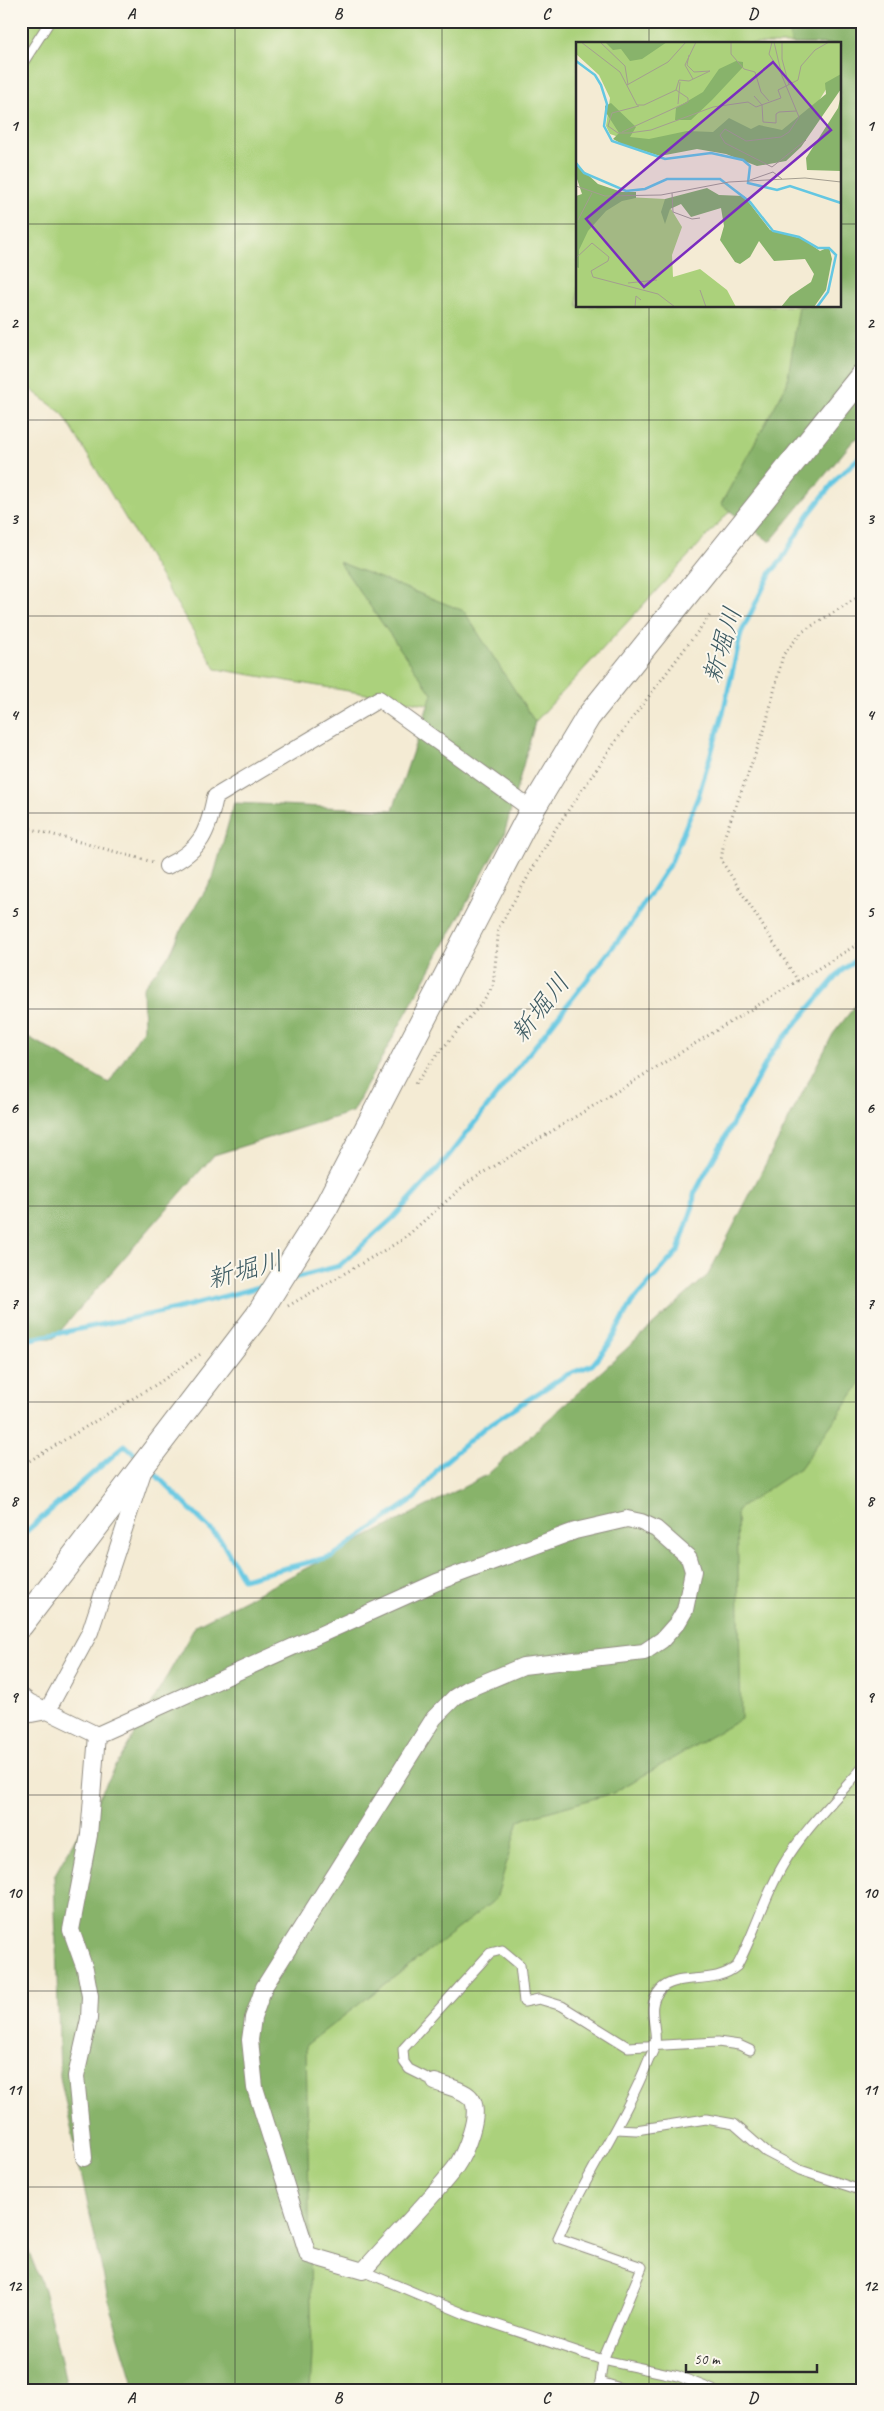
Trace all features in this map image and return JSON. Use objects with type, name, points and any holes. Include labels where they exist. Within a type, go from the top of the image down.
[{"type":"street","points":[[21,1625],[258,1315],[326,1207],[532,810],[588,717],[863,375]]},
{"type":"street","points":[[167,866],[186,857],[209,828],[215,797],[379,699],[532,810]]},
{"type":"street","points":[[47,1711],[90,1632],[146,1461]]},
{"type":"street","points":[[21,1696],[97,1735],[437,1582],[575,1532],[627,1519],[641,1522],[656,1529],[689,1558],[693,1571],[685,1610],[678,1622],[662,1640],[644,1652],[523,1666],[468,1689],[456,1697],[434,1718],[264,1987],[252,2018],[250,2040],[255,2088],[308,2255],[363,2271],[456,2166],[468,2141],[476,2115],[473,2102],[470,2097],[435,2082]]},
{"type":"street","points":[[21,1716],[47,1711]]},
{"type":"street","points":[[84,2158],[76,2076],[89,2019],[90,1996],[85,1969],[71,1930],[88,1836],[97,1735]]},
{"type":"lane","points":[[21,66],[50,21]]},
{"type":"lane","points":[[626,2390],[599,2386],[603,2360],[642,2267],[558,2238],[575,2198],[617,2129],[655,2045],[652,2010],[655,1997],[661,1988],[674,1981],[722,1975],[737,1966],[768,1894],[784,1865],[798,1843],[863,1767]]},
{"type":"lane","points":[[435,2082],[409,2068],[404,2062],[403,2050],[490,1953],[502,1950],[520,1965],[524,2002],[539,1999],[562,2006],[628,2046],[718,2042],[739,2045],[750,2050]]},
{"type":"lane","points":[[617,2129],[636,2130],[706,2119],[734,2124],[766,2152],[800,2170],[863,2191]]},
{"type":"lane","points":[[363,2271],[465,2314],[603,2360],[678,2376],[713,2390]]},
{"type":"path","points":[[798,982],[721,860],[725,836],[765,728],[783,655],[802,632],[863,594]]},
{"type":"path","points":[[412,1090],[435,1057],[483,1002],[493,986],[499,927],[556,828],[625,728],[711,614]]},
{"type":"path","points":[[21,826],[167,866]]},
{"type":"path","points":[[258,1315],[285,1308],[402,1240],[467,1183],[863,941]]},
{"type":"path","points":[[21,1466],[157,1384],[203,1352]]},
{"type":"green space","points":[[21,21],[863,21],[863,367],[535,722],[216,669],[63,414],[21,382]]},
{"type":"green space","points":[[788,21],[863,21],[863,434],[853,441],[770,542],[721,504],[787,384],[799,308],[842,308],[842,42],[791,42]]},
{"type":"green space","points":[[339,562],[464,611],[535,722],[504,835],[352,1112],[214,1155],[54,1338],[21,1338],[21,1033],[109,1083],[144,1028],[143,987],[170,954],[182,928],[213,878],[234,803],[393,810],[432,694]]},
{"type":"green space","points":[[863,996],[863,1380],[801,1467],[737,1510],[741,1719],[613,1793],[519,1820],[496,1899],[306,2045],[312,2355],[310,2390],[135,2390],[111,2311],[60,2077],[54,1876],[196,1625],[487,1475],[708,1275],[833,1034]]},
{"type":"green space","points":[[863,1179],[863,2390],[281,2390],[269,2065],[717,1552]]},
{"type":"green space","points":[[21,2232],[44,2290],[68,2390],[21,2390]]},
{"type":"waterway","name":"新堀川","points":[[290,1279],[339,1266],[393,1218],[443,1163],[630,925],[671,862],[698,797],[723,713],[741,633],[771,572],[781,561],[808,515],[838,477],[863,454]]},
{"type":"waterway","points":[[150,1469],[221,1540],[243,1579],[333,1556],[415,1498],[441,1465],[484,1428],[566,1375],[592,1365],[608,1346],[632,1302],[678,1251],[693,1206],[694,1194],[772,1052],[840,972],[863,954]]},
{"type":"waterway","name":"新堀川","points":[[21,1341],[176,1309],[267,1285]]},
{"type":"waterway","points":[[21,1536],[125,1445],[140,1459]]}]
